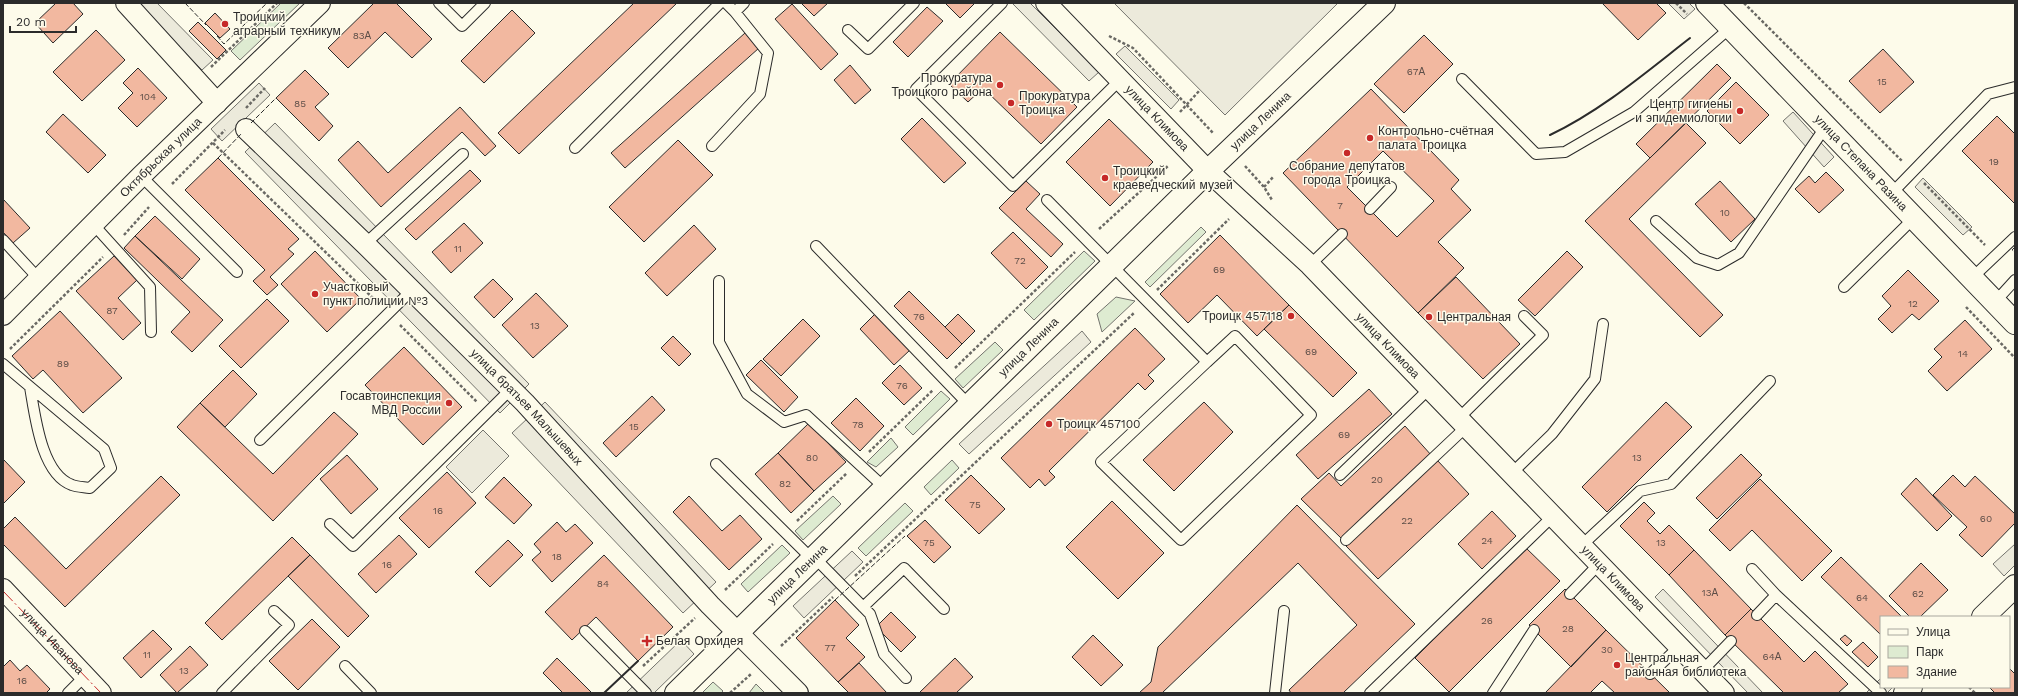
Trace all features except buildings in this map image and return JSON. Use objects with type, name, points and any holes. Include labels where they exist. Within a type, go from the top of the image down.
[{"type":"street","points":[[126,3],[217,102]]},
{"type":"street","name":"Октябрьская улица","points":[[3,315],[141,176],[320,3]]},
{"type":"street","name":"улица Климова","points":[[1046,3],[1208,171],[1310,265],[1724,693]]},
{"type":"street","name":"улица Ленина","points":[[676,693],[886,489],[1208,171],[1384,3]]},
{"type":"street","name":"улица Степана Разина","points":[[1707,3],[2015,323]]},
{"type":"street","name":"улица братьев Малышевых","points":[[238,124],[365,244],[511,389],[710,605],[798,693]]},
{"type":"street","points":[[1984,616],[2015,586]]},
{"type":"street","name":"улица Иванова","points":[[3,590],[101,693]]},
{"type":"lane","points":[[439,3],[462,26],[485,3]]},
{"type":"lane","points":[[575,148],[720,3]]},
{"type":"lane","points":[[712,146],[760,94],[768,53],[726,3]]},
{"type":"lane","points":[[735,12],[744,3]]},
{"type":"lane","points":[[848,30],[868,49],[914,3]]},
{"type":"lane","points":[[1002,3],[916,89],[1013,186],[1120,80]]},
{"type":"lane","points":[[1462,79],[1536,154],[1565,152],[1634,112],[1731,27]]},
{"type":"lane","points":[[1891,194],[1988,94],[2015,87]]},
{"type":"lane","points":[[1656,221],[1697,258],[1718,265],[1739,253],[1826,126]]},
{"type":"lane","points":[[365,244],[463,154]]},
{"type":"lane","points":[[141,176],[237,272]]},
{"type":"lane","points":[[1370,209],[1391,187]]},
{"type":"lane","points":[[1047,200],[1207,362]]},
{"type":"lane","points":[[1844,287],[1914,218]]},
{"type":"lane","points":[[93,224],[150,287],[151,332]]},
{"type":"lane","points":[[1310,265],[1342,234]]},
{"type":"lane","points":[[1972,278],[2015,237]]},
{"type":"lane","points":[[3,240],[39,278]]},
{"type":"lane","points":[[816,246],[970,406]]},
{"type":"lane","points":[[1995,302],[2015,280]]},
{"type":"lane","points":[[719,281],[719,342],[747,394],[784,422],[806,415],[886,489]]},
{"type":"lane","points":[[260,440],[411,291]]},
{"type":"lane","points":[[1346,540],[1462,422],[1543,335],[1524,316]]},
{"type":"lane","points":[[1512,474],[1552,434],[1595,379],[1603,324]]},
{"type":"lane","points":[[1234,336],[1311,415],[1181,540],[1101,462],[1207,362],[1234,336]]},
{"type":"lane","points":[[3,364],[104,450],[111,468],[90,488],[71,485],[54,473],[38,435],[30,387]]},
{"type":"lane","points":[[1582,546],[1640,491],[1671,484],[1770,381]]},
{"type":"lane","points":[[1340,475],[1430,388]]},
{"type":"lane","points":[[330,524],[353,546],[511,389]]},
{"type":"lane","points":[[716,464],[785,533],[870,614],[884,654],[906,678]]},
{"type":"lane","points":[[1370,693],[1553,516]]},
{"type":"lane","points":[[1570,594],[1599,564]]},
{"type":"lane","points":[[863,607],[904,568],[944,609]]},
{"type":"lane","points":[[1752,569],[1776,595],[1881,693]]},
{"type":"lane","points":[[1757,615],[1776,595]]},
{"type":"lane","points":[[222,693],[289,625],[274,611]]},
{"type":"lane","points":[[1275,693],[1284,611]]},
{"type":"lane","points":[[1493,693],[1534,630]]},
{"type":"lane","points":[[585,631],[646,693]]},
{"type":"lane","points":[[1702,671],[1731,641]]},
{"type":"lane","points":[[1650,674],[1679,647]]},
{"type":"lane","points":[[345,666],[371,693]]},
{"type":"lane","points":[[68,693],[85,676]]},
{"type":"path","points":[[197,81],[277,3]]},
{"type":"path","points":[[1744,3],[1996,256]]},
{"type":"path","points":[[8,350],[113,246],[213,143],[238,124],[268,85]]},
{"type":"path","points":[[213,143],[389,314],[487,412]]},
{"type":"path","points":[[631,677],[710,605],[1087,240],[1168,166]]},
{"type":"path","points":[[730,693],[766,661],[1146,301],[1222,224],[1245,205],[1274,176]]},
{"type":"green space","points":[[281,3],[300,3],[240,60],[231,51]]},
{"type":"green space","points":[[1201,227],[1206,232],[1150,287],[1145,282]]},
{"type":"green space","points":[[1084,251],[1095,261],[1034,320],[1024,310]]},
{"type":"green space","points":[[1116,297],[1135,301],[1102,332],[1097,314]]},
{"type":"green space","points":[[995,342],[1003,350],[963,388],[955,379]]},
{"type":"green space","points":[[941,391],[950,399],[913,435],[905,427]]},
{"type":"green space","points":[[891,438],[898,447],[876,467],[867,462]]},
{"type":"green space","points":[[952,460],[959,468],[931,495],[924,487]]},
{"type":"green space","points":[[833,496],[841,504],[803,540],[795,531]]},
{"type":"green space","points":[[905,503],[913,511],[866,556],[858,548]]},
{"type":"green space","points":[[782,545],[790,553],[748,592],[741,584]]},
{"type":"green space","points":[[713,682],[723,691],[721,693],[702,693]]},
{"type":"green space","points":[[756,684],[765,693],[749,693]]},
{"type":"shaded area","points":[[136,3],[157,3],[213,60],[202,70]]},
{"type":"shaded area","points":[[1012,3],[1030,3],[1099,72],[1089,81]]},
{"type":"shaded area","points":[[1114,3],[1338,3],[1225,115]]},
{"type":"shaded area","points":[[1668,3],[1689,3],[1695,9],[1684,19]]},
{"type":"shaded area","points":[[1125,46],[1179,100],[1171,109],[1116,54]]},
{"type":"shaded area","points":[[259,83],[270,95],[222,141],[211,129]]},
{"type":"shaded area","points":[[1793,112],[1834,157],[1824,167],[1783,121]]},
{"type":"shaded area","points":[[275,123],[529,384],[500,413],[245,152]]},
{"type":"shaded area","points":[[1923,178],[1972,227],[1963,235],[1915,187]]},
{"type":"shaded area","points":[[1082,331],[1091,342],[969,454],[959,444]]},
{"type":"shaded area","points":[[545,402],[716,582],[683,613],[512,433]]},
{"type":"shaded area","points":[[483,430],[509,456],[472,493],[446,467]]},
{"type":"shaded area","points":[[2015,544],[2015,565],[2004,576],[1993,564]]},
{"type":"shaded area","points":[[852,551],[863,562],[804,618],[793,606]]},
{"type":"shaded area","points":[[1663,589],[1763,693],[1748,693],[1655,597]]},
{"type":"shaded area","points":[[681,640],[694,654],[654,693],[626,693]]},
{"type":"shaded area","points":[[1880,679],[1880,688],[1892,688],[1887,693],[1866,693]]},
{"type":"fence","points":[[185,3],[206,25]]},
{"type":"fence","points":[[217,36],[224,44],[267,3]]},
{"type":"fence","points":[[251,123],[276,98]]},
{"type":"fence","points":[[218,158],[242,133]]},
{"type":"fence","points":[[2015,247],[2012,250],[2015,253]]},
{"type":"fence","points":[[835,600],[905,536]]},
{"type":"wall","points":[[1550,135],[1605,103],[1690,38]]},
{"type":"wall","points":[[604,693],[638,661]]},
{"type":"power","points":[[3,591],[101,693]]},
{"type":"place","name":"Троицкий аграрный техникум","points":[[225,24]]},
{"type":"place","name":"Прокуратура Троицкого района","points":[[1000,85]]},
{"type":"place","name":"Прокуратура Троицка","points":[[1011,103]]},
{"type":"place","name":"Центр гигиены и эпидемиологии","points":[[1740,111]]},
{"type":"place","name":"Контрольно-счётная палата Троицка","points":[[1370,138]]},
{"type":"place","name":"Собрание депутатов города Троицка","points":[[1347,153]]},
{"type":"place","name":"Троицкий краеведческий музей","points":[[1105,178]]},
{"type":"place","name":"Участковый пункт полиции №3","points":[[315,294]]},
{"type":"place","name":"Троицк 457118","points":[[1291,316]]},
{"type":"place","name":"Центральная","points":[[1429,317]]},
{"type":"place","name":"Госавтоинспекция МВД России","points":[[449,403]]},
{"type":"place","name":"Троицк 457100","points":[[1049,424]]},
{"type":"place","name":"Белая Орхидея","points":[[647,641]]},
{"type":"place","name":"Центральная районная библиотека","points":[[1617,665]]}]
